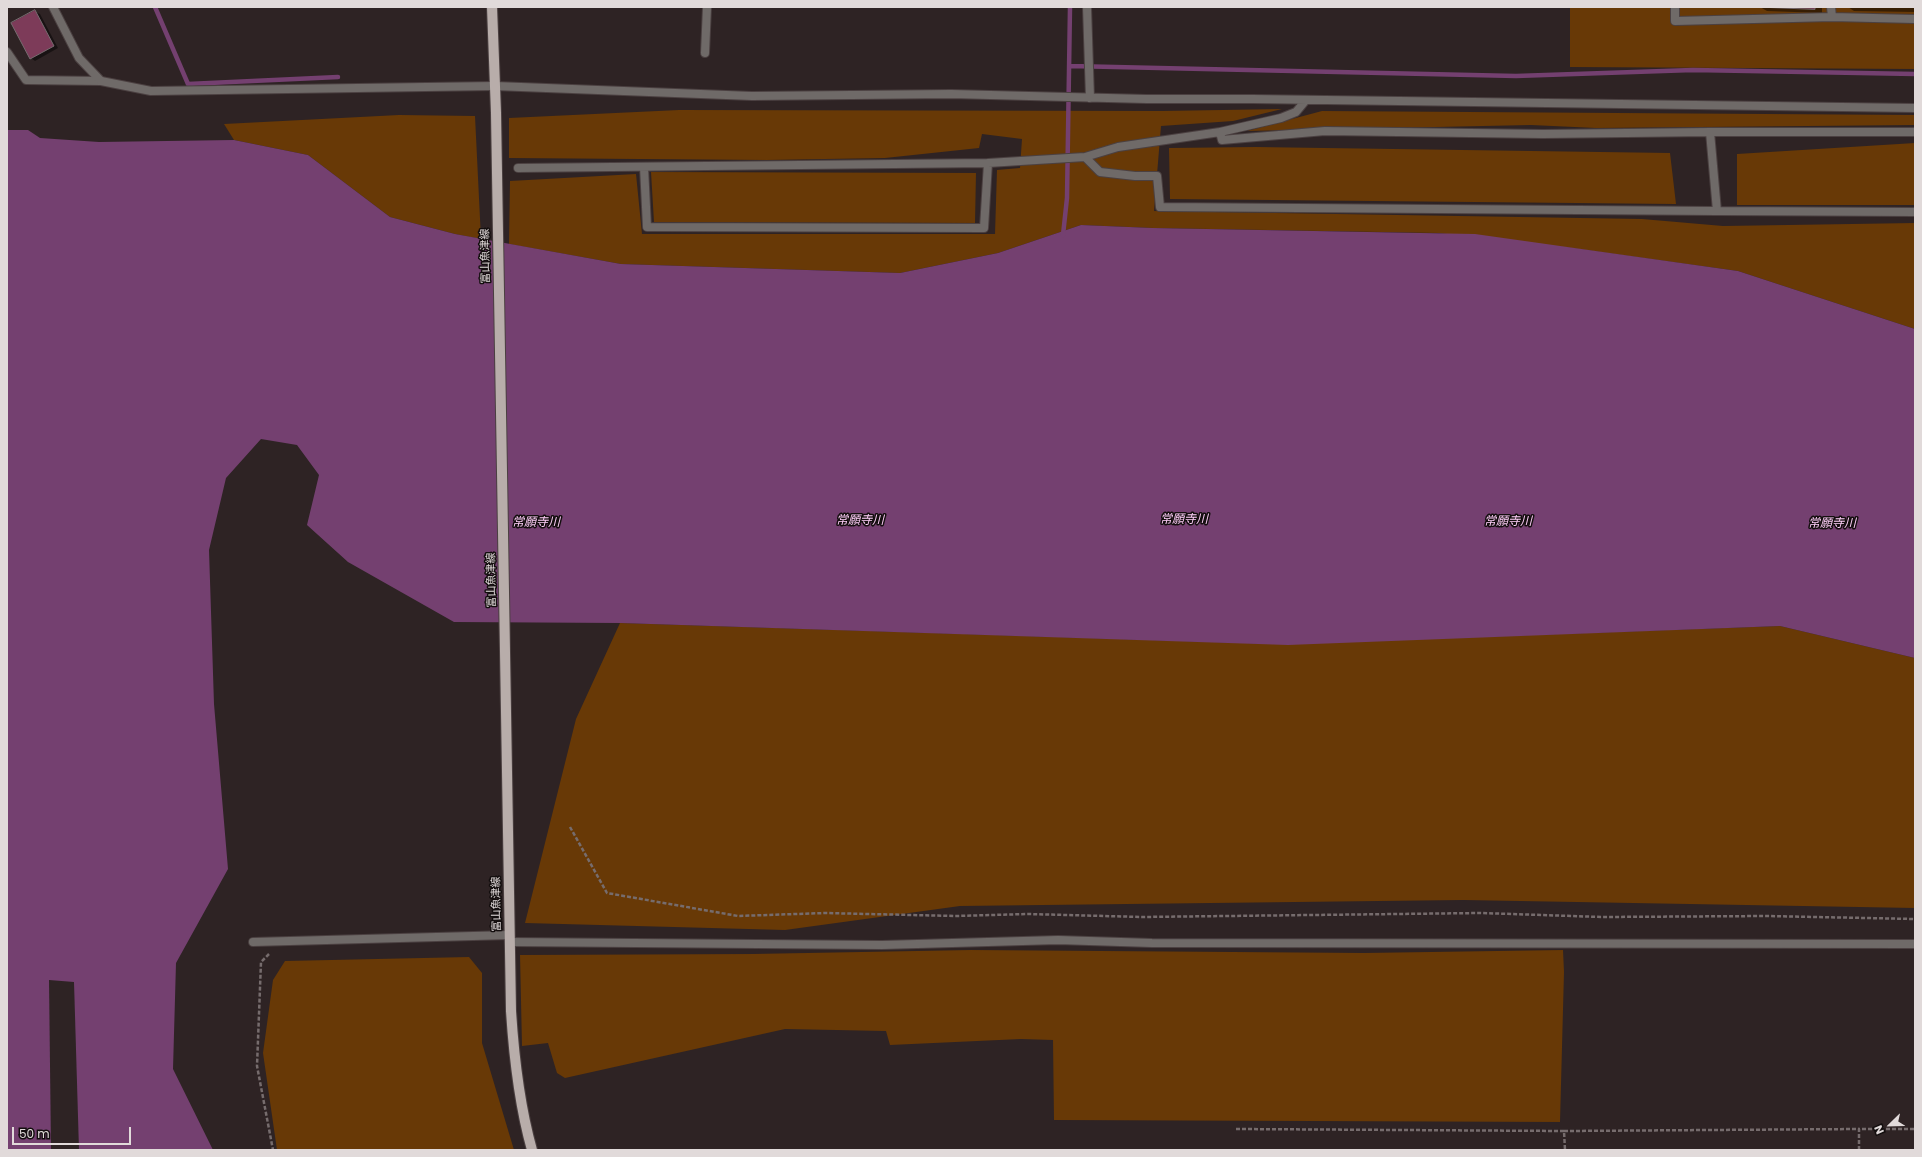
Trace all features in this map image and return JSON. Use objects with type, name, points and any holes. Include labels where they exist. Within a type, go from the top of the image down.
[{"type":"main road","name":"富山魚津線","points":[[492,7],[496,113],[511,1011],[514,1064],[523,1118],[532,1150]]},
{"type":"street","points":[[53,7],[79,58],[101,81]]},
{"type":"street","points":[[705,53],[707,7]]},
{"type":"street","points":[[1086,7],[1090,98]]},
{"type":"street","points":[[1675,7],[1675,21],[1832,17],[1915,19]]},
{"type":"street","points":[[1832,7],[1832,17]]},
{"type":"street","points":[[7,52],[26,80],[101,81],[151,91],[495,86],[752,96],[951,94],[1090,98],[1915,108]]},
{"type":"street","points":[[518,168],[988,163],[1085,157],[1118,147],[1220,132],[1281,118],[1296,112],[1306,100]]},
{"type":"street","points":[[1220,132],[1222,140],[1325,132],[1543,134],[1915,132]]},
{"type":"street","points":[[1710,132],[1717,211]]},
{"type":"street","points":[[1085,157],[1100,172],[1135,176],[1157,176],[1160,207],[1915,212]]},
{"type":"street","points":[[644,167],[647,227],[984,228],[988,163]]},
{"type":"street","points":[[253,942],[510,935],[882,945],[1058,940],[1152,943],[1915,944]]},
{"type":"path","points":[[570,827],[607,893],[738,916],[825,913],[955,916],[1028,914],[1142,916],[1481,913],[1601,917],[1767,916],[1915,920]]},
{"type":"path","points":[[272,953],[266,955],[261,962],[257,1066],[273,1150]]},
{"type":"path","points":[[1236,1129],[1564,1131],[1915,1129]]},
{"type":"path","points":[[1859,1129],[1859,1150]]},
{"type":"path","points":[[1564,1131],[1565,1150]]},
{"type":"shaded area","points":[[1570,7],[1915,7],[1915,69],[1570,67]]},
{"type":"shaded area","points":[[1282,109],[1233,121],[1161,126],[1154,211],[1642,219],[1723,226],[1915,223],[1915,329],[1738,271],[1571,248],[1438,233],[1153,228],[1081,225],[998,253],[900,273],[621,264],[509,244],[510,181],[636,174],[642,234],[995,234],[997,170],[1020,168],[1022,139],[982,134],[979,148],[885,158],[767,160],[509,158],[509,118],[679,110],[1162,111]]},
{"type":"shaded area","points":[[1322,111],[1915,115],[1915,125],[1596,128],[1531,125],[1247,131]]},
{"type":"shaded area","points":[[399,115],[475,116],[481,239],[455,234],[390,217],[308,155],[234,140],[224,124]]},
{"type":"shaded area","points":[[1915,143],[1915,205],[1737,205],[1737,154]]},
{"type":"shaded area","points":[[1256,147],[1670,153],[1676,204],[1170,199],[1169,148]]},
{"type":"shaded area","points":[[651,172],[976,173],[975,223],[654,222]]},
{"type":"shaded area","points":[[620,623],[1278,644],[1780,626],[1915,658],[1915,908],[1463,900],[960,906],[785,930],[525,923],[576,719]]},
{"type":"shaded area","points":[[971,950],[1364,953],[1563,950],[1564,972],[1560,1122],[1054,1120],[1053,1040],[1021,1039],[890,1045],[886,1031],[785,1029],[565,1078],[557,1073],[548,1043],[522,1046],[520,955],[752,954]]},
{"type":"shaded area","points":[[469,957],[482,973],[482,1043],[514,1150],[277,1150],[263,1053],[273,980],[285,961]]},
{"type":"water","name":"常願寺川","points":[[7,130],[28,130],[40,138],[99,142],[234,140],[308,155],[390,217],[455,234],[621,264],[900,273],[998,253],[1081,225],[1153,228],[1475,234],[1738,271],[1915,329],[1915,658],[1780,626],[1288,645],[620,623],[454,622],[348,562],[307,525],[319,475],[297,445],[261,439],[226,478],[209,550],[214,704],[228,869],[176,963],[173,1069],[213,1150],[7,1150]]},
{"type":"pier","points":[[49,980],[74,982],[79,1150],[51,1150]]},
{"type":"building","points":[[1758,7],[1815,7],[1815,9]]},
{"type":"building","points":[[35,10],[54,46],[30,59],[11,23]]},
{"type":"waterway","points":[[155,7],[188,84],[338,77]]},
{"type":"waterway","points":[[1063,235],[1067,198],[1070,7]]},
{"type":"waterway","points":[[1070,66],[1516,76],[1693,70],[1915,74]]}]
